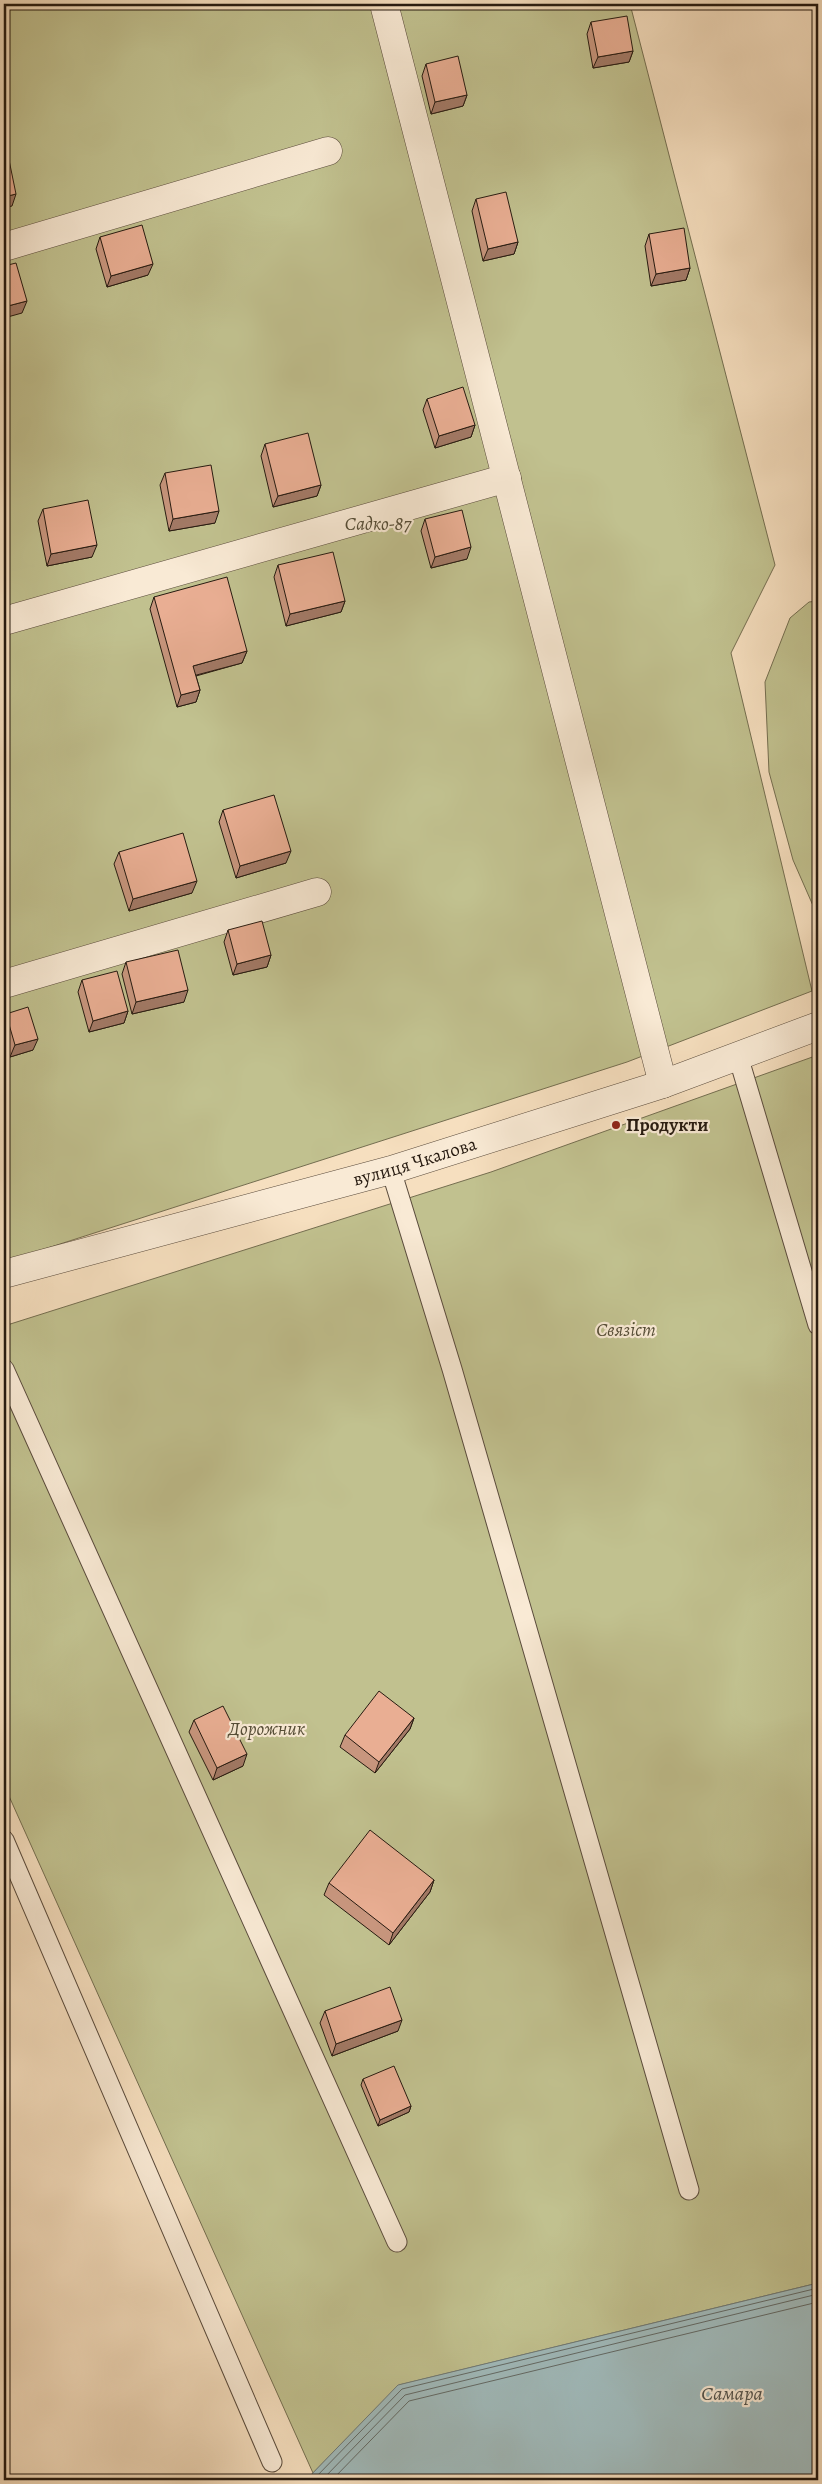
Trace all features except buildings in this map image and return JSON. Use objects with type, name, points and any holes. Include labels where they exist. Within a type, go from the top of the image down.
[{"type":"street","points":[[384,4],[663,1084]]},
{"type":"street","points":[[4,247],[328,151]]},
{"type":"street","points":[[4,620],[507,478]]},
{"type":"street","points":[[4,984],[317,892]]},
{"type":"street","name":"вулиця Чкалова","points":[[4,1274],[391,1170],[663,1084],[818,1026]]},
{"type":"lane","points":[[738,1056],[818,1325]]},
{"type":"lane","points":[[391,1170],[452,1368],[689,2190]]},
{"type":"lane","points":[[4,1369],[397,2242]]},
{"type":"lane","points":[[4,1840],[272,2462]]},
{"type":"green space","name":"Садко-87","points":[[4,4],[630,4],[775,565],[731,653],[812,991],[627,1062],[4,1262]]},
{"type":"green space","points":[[818,601],[818,917],[793,860],[769,772],[765,682],[790,618],[809,602]]},
{"type":"green space","name":"Дорожник","points":[[818,1055],[818,2283],[399,2385],[313,2473],[4,1785],[4,1326],[491,1172]]},
{"type":"water","name":"Самара","points":[[818,2283],[818,2480],[306,2480],[398,2385]]},
{"type":"place","name":"Продукти","points":[[616,1125]]},
{"type":"park label","name":"Связіст","points":[[626,1330]]}]
